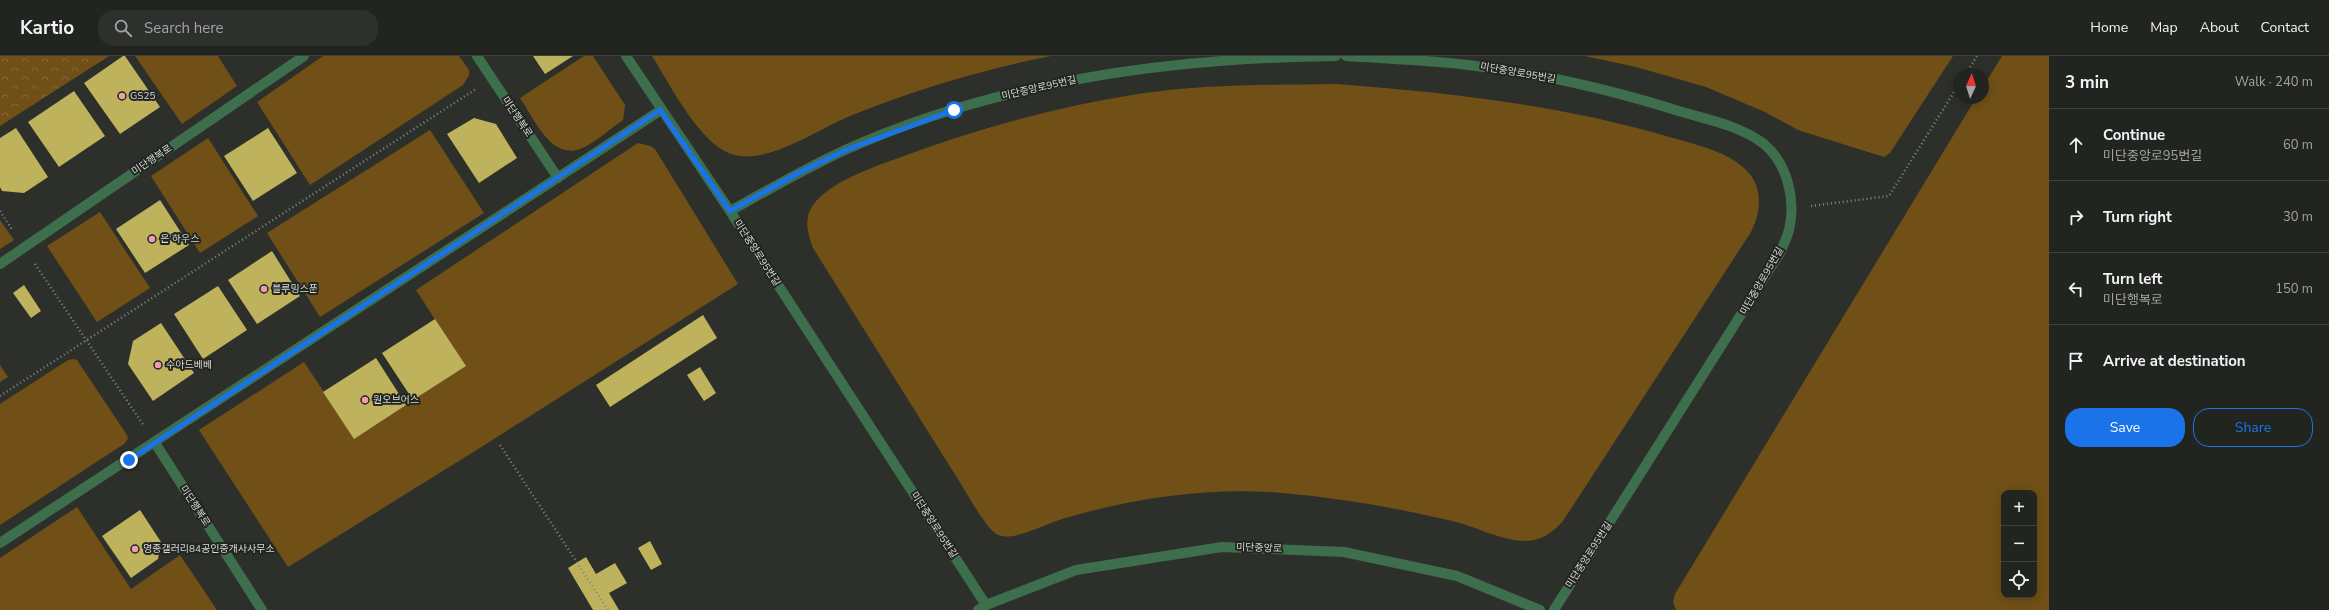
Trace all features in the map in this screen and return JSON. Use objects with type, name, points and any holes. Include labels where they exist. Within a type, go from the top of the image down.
[{"type":"street","name":"미단행복로","points":[[0,264],[304,56]]},
{"type":"street","name":"미단행복로","points":[[477,56],[558,178]]},
{"type":"street","points":[[626,56],[660,110],[730,211]]},
{"type":"street","name":"미단중앙로95번길","points":[[982,607],[730,211],[798,173],[846,150],[954,110],[1024,90],[1087,77],[1205,62],[1272,57],[1336,56]]},
{"type":"street","name":"미단중앙로95번길","points":[[1346,56],[1475,66],[1528,74],[1653,102],[1726,125],[1764,145],[1775,157],[1784,172],[1790,189],[1791,208],[1789,230],[1780,253],[1764,281],[1554,610]]},
{"type":"street","points":[[0,544],[660,110]]},
{"type":"street","name":"미단행복로","points":[[155,443],[262,610]]},
{"type":"street","name":"미단중앙로","points":[[982,607],[1076,570],[1222,547],[1344,552],[1457,576],[1540,610]]},
{"type":"path","points":[[1970,68],[1977,56]]},
{"type":"path","points":[[0,396],[492,79]]},
{"type":"path","points":[[1791,208],[1889,196],[1953,94]]},
{"type":"path","points":[[24,248],[87,339],[155,443]]},
{"type":"path","points":[[500,445],[608,610]]},
{"type":"green space","points":[[0,56],[109,56],[0,126]]},
{"type":"green space","points":[[135,56],[218,56],[237,86],[182,124]]},
{"type":"green space","points":[[323,56],[459,56],[469,70],[469,75],[463,85],[310,185],[257,102]]},
{"type":"green space","points":[[584,56],[593,56],[625,105],[623,120],[591,143],[580,149],[570,151],[560,148],[544,135],[520,98]]},
{"type":"green space","points":[[652,56],[1051,56],[976,73],[927,88],[855,114],[784,148],[760,155],[738,156],[731,154],[707,138],[686,111]]},
{"type":"green space","points":[[1585,56],[1953,56],[1890,153],[1884,157],[1798,130],[1765,112],[1706,87],[1636,67]]},
{"type":"green space","points":[[2002,56],[2049,56],[2049,610],[1676,610],[1673,602],[1675,594],[1972,104],[1989,104],[1989,77]]},
{"type":"green space","points":[[1337,84],[1464,96],[1590,117],[1701,146],[1720,153],[1745,169],[1755,183],[1758,191],[1759,208],[1751,232],[1563,521],[1546,536],[1536,540],[1524,541],[1507,539],[1452,521],[1368,504],[1283,493],[1228,492],[1199,493],[1143,500],[1116,505],[1062,519],[1019,535],[1003,536],[996,534],[991,530],[974,505],[813,248],[808,232],[807,221],[813,205],[820,197],[839,183],[872,168],[983,129],[1045,113],[1107,99],[1188,88]]},
{"type":"green space","points":[[430,130],[484,213],[320,317],[267,233]]},
{"type":"green space","points":[[208,138],[258,216],[200,253],[151,176]]},
{"type":"green space","points":[[638,143],[655,149],[738,284],[475,451],[288,567],[199,430],[304,362],[354,438],[465,366],[416,290]]},
{"type":"green space","points":[[100,212],[150,288],[97,322],[47,246]]},
{"type":"green space","points":[[0,220],[14,240],[0,249]]},
{"type":"green space","points":[[68,360],[77,360],[127,435],[128,439],[124,444],[0,525],[0,404]]},
{"type":"green space","points":[[0,365],[8,377],[0,382]]},
{"type":"green space","points":[[77,507],[131,589],[180,555],[217,610],[0,610],[0,558]]},
{"type":"building","points":[[125,56],[160,107],[120,134],[84,83]]},
{"type":"building","points":[[533,56],[573,56],[545,74]]},
{"type":"building","points":[[74,91],[105,136],[59,167],[28,122]]},
{"type":"building","points":[[474,118],[496,124],[517,158],[479,183],[447,134]]},
{"type":"building","points":[[16,128],[48,177],[24,193],[2,191],[0,187],[0,138]]},
{"type":"building","points":[[268,128],[297,173],[253,201],[224,156]]},
{"type":"building","points":[[160,200],[189,245],[145,273],[116,229]]},
{"type":"building","points":[[272,251],[300,296],[257,324],[228,280]]},
{"type":"building","points":[[24,285],[41,311],[31,318],[13,293]]},
{"type":"building","points":[[218,286],[247,330],[203,359],[174,314]]},
{"type":"building","points":[[703,315],[717,338],[610,407],[596,385]]},
{"type":"building","points":[[435,319],[466,366],[413,400],[382,353]]},
{"type":"building","points":[[161,323],[194,373],[153,401],[128,364],[133,341]]},
{"type":"building","points":[[376,358],[406,405],[354,439],[323,392]]},
{"type":"building","points":[[700,367],[716,393],[704,401],[687,375]]},
{"type":"building","points":[[140,510],[161,542],[158,559],[131,578],[102,536]]},
{"type":"building","points":[[650,541],[662,564],[651,570],[638,548]]},
{"type":"building","points":[[586,557],[596,574],[615,563],[627,583],[609,593],[619,610],[593,610],[568,568]]},
{"type":"place","name":"GS25","points":[[122,96]]},
{"type":"place","name":"은 하우스","points":[[152,239]]},
{"type":"place","name":"블루밍스푼","points":[[264,289]]},
{"type":"place","name":"수아드베베","points":[[158,365]]},
{"type":"place","name":"원오브어스","points":[[365,400]]},
{"type":"place","name":"영종갤러리84공인중개사사무소","points":[[135,549]]},
{"type":"route","points":[[129,460],[660,110],[730,211],[798,173],[846,150],[891,132],[954,110]]}]
